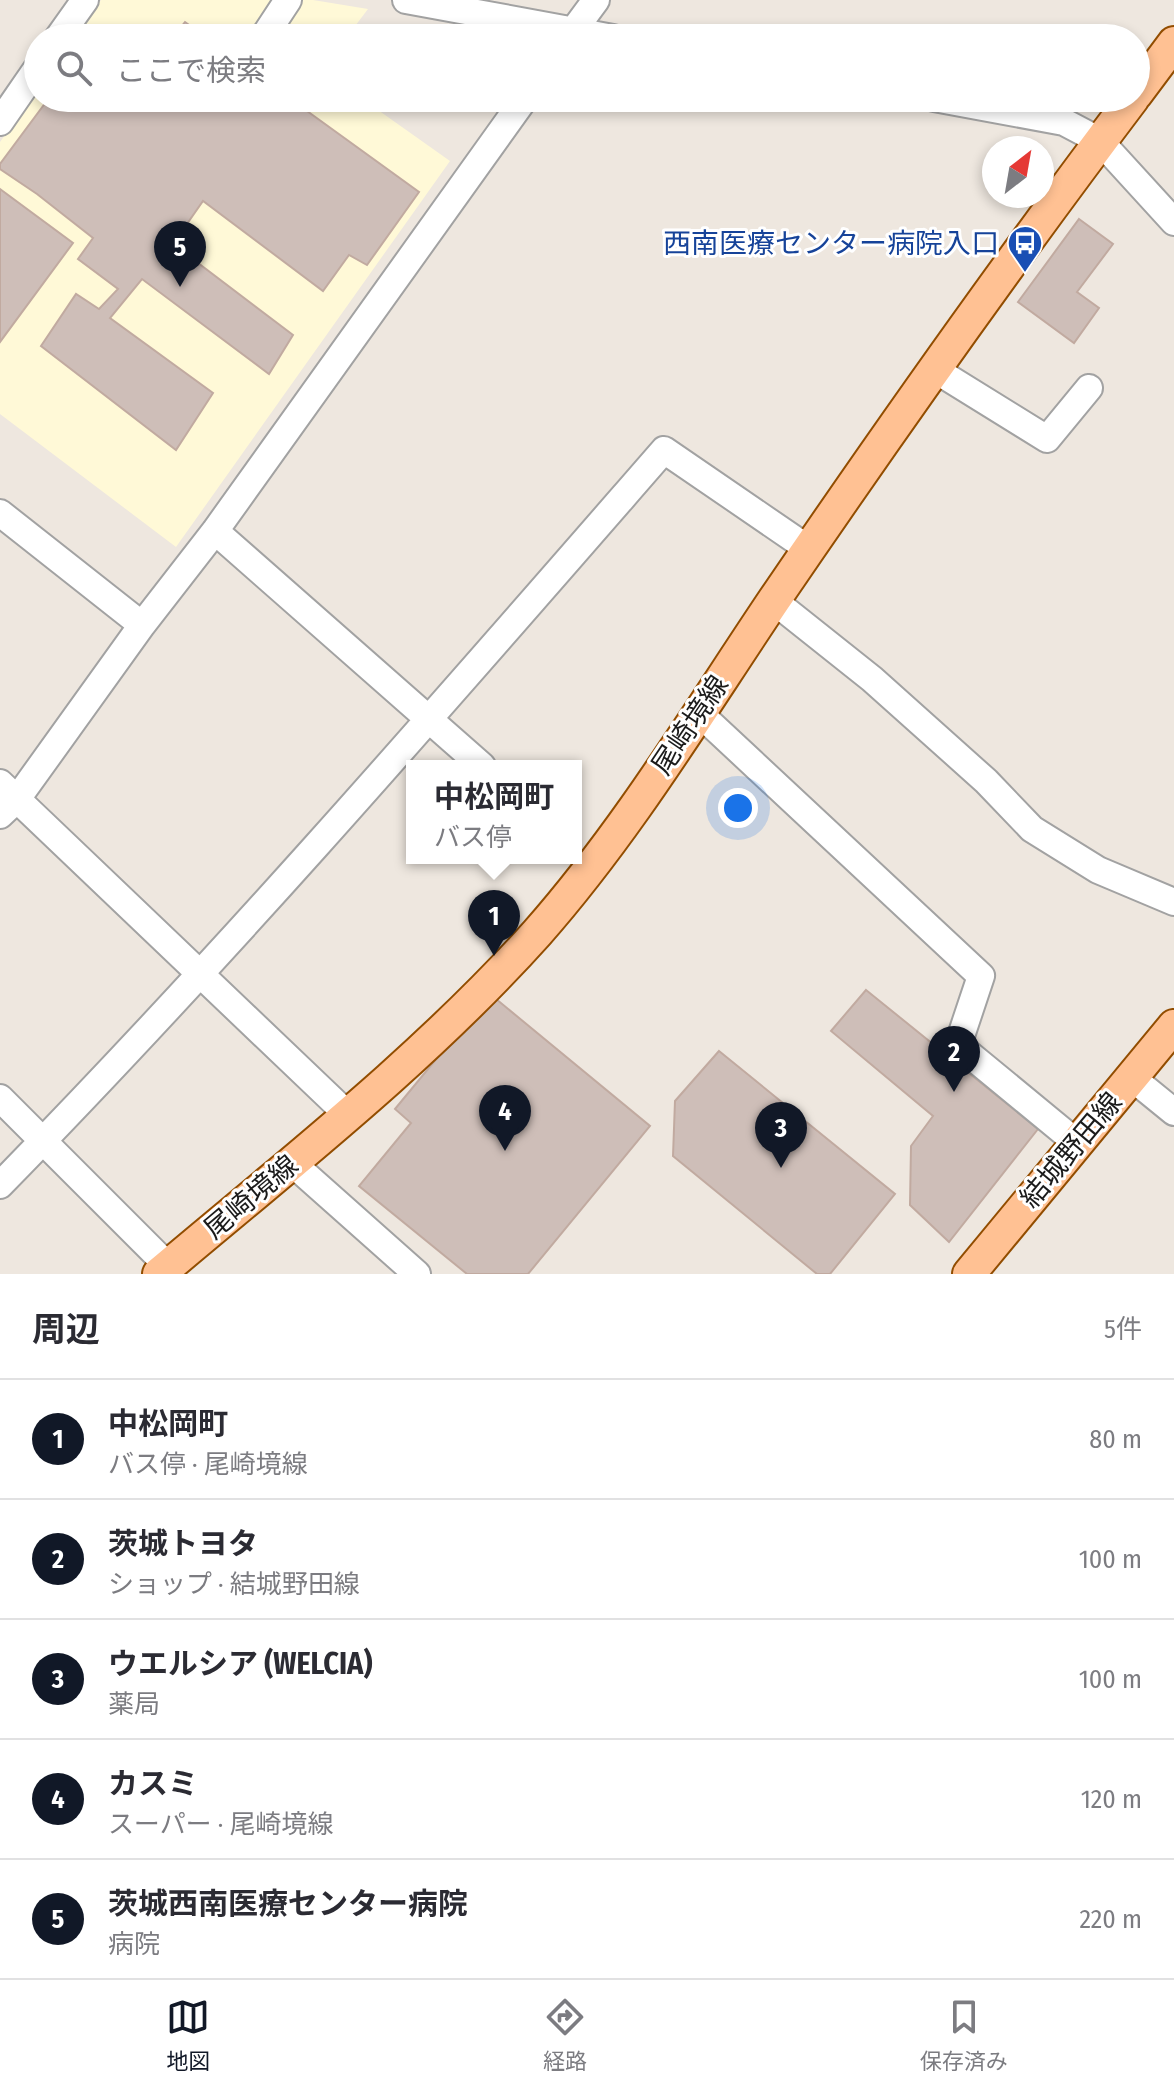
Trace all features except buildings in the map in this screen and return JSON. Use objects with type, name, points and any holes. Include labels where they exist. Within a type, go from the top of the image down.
[{"type":"main road","name":"尾崎境線","points":[[1150,75],[1174,43]]},
{"type":"main road","name":"尾崎境線","points":[[584,857],[699,713],[934,369],[1122,112]]},
{"type":"main road","name":"尾崎境線","points":[[164,1270],[424,1049],[537,933],[580,864]]},
{"type":"main road","name":"結城野田線","points":[[969,1274],[1174,1026]]},
{"type":"street","points":[[68,24],[85,0]]},
{"type":"street","points":[[272,24],[288,0]]},
{"type":"street","points":[[406,0],[522,24]]},
{"type":"street","points":[[578,24],[596,0]]},
{"type":"street","points":[[0,122],[24,87]]},
{"type":"street","points":[[347,1114],[200,974],[6,799],[215,531],[515,112]]},
{"type":"street","points":[[1010,112],[1064,122],[1100,141],[1174,222]]},
{"type":"street","points":[[934,369],[1047,439],[1089,388]]},
{"type":"street","points":[[0,1185],[200,974],[664,450],[810,550]]},
{"type":"street","points":[[0,513],[142,625]]},
{"type":"street","points":[[215,531],[475,760]]},
{"type":"street","points":[[774,601],[872,679],[986,781],[1032,829],[1098,870],[1174,902]]},
{"type":"street","points":[[699,713],[981,976],[958,1045],[1077,1143]]},
{"type":"street","points":[[1131,1077],[1174,1112]]},
{"type":"street","points":[[0,1098],[164,1270]]},
{"type":"street","points":[[291,1162],[417,1274]]},
{"type":"shaded area","points":[[101,0],[313,0],[368,9],[357,24],[84,24]]},
{"type":"shaded area","points":[[24,108],[24,112],[381,112],[450,161],[176,547],[0,414],[0,142]]},
{"type":"place","name":"西南医療センター病院入口","points":[[1025,274]]},
{"type":"place","name":"茨城西南医療センター病院","points":[[180,287]]},
{"type":"place","name":"中松岡町","points":[[494,956]]},
{"type":"place","name":"茨城トヨタ","points":[[954,1092]]},
{"type":"place","name":"カスミ","points":[[505,1151]]},
{"type":"place","name":"ウエルシア (WELCIA)","points":[[781,1168]]}]
